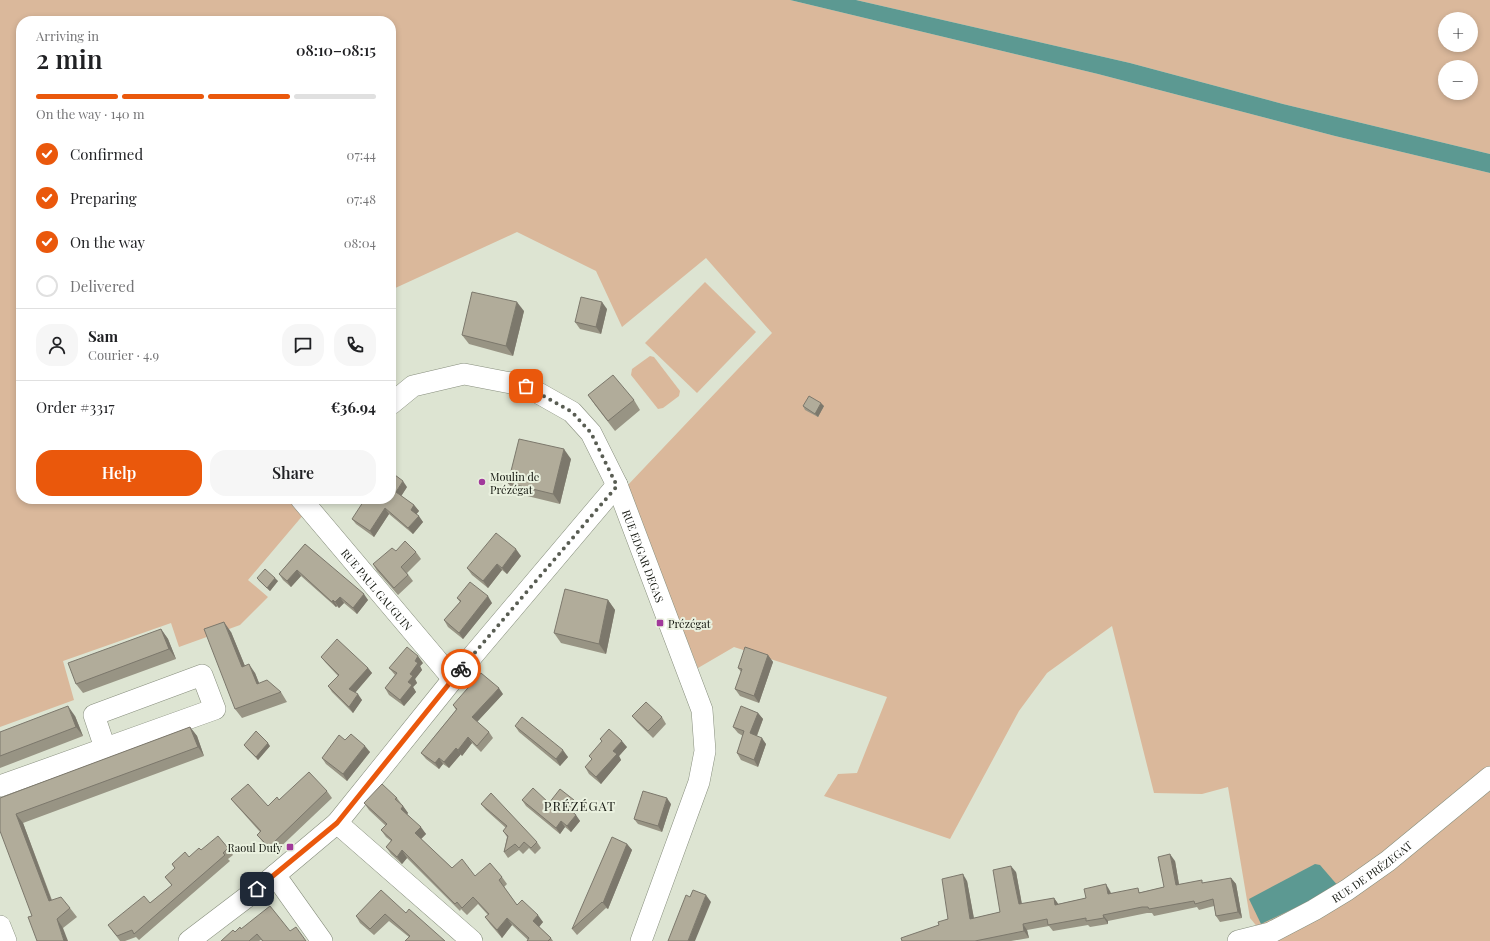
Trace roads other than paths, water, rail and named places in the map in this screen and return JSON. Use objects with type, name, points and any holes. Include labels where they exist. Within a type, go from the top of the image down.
[{"type":"street","name":"RUE EDGAR DEGAS","points":[[396,400],[413,386],[464,374],[526,386],[572,412],[591,433],[617,486],[702,710],[705,751],[699,782],[641,941]]},
{"type":"street","points":[[189,941],[275,875],[337,823],[453,679],[617,486]]},
{"type":"street","name":"RUE PAUL GAUGUIN","points":[[305,504],[453,679]]},
{"type":"street","points":[[0,786],[215,709],[202,675],[94,715],[105,748]]},
{"type":"street","name":"RUE DE PRÉZEGAT","points":[[1238,941],[1270,933],[1314,910],[1347,890],[1388,861],[1490,777]]},
{"type":"street","points":[[337,823],[472,941]]},
{"type":"street","points":[[275,875],[322,941]]},
{"type":"street","points":[[0,926],[6,941]]},
{"type":"water","points":[[790,0],[856,0],[1130,63],[1283,104],[1490,154],[1490,173],[1335,136],[1098,74]]},
{"type":"water","points":[[1315,864],[1320,865],[1339,887],[1261,924],[1249,899]]},
{"type":"place","name":"Moulin de Prézégat","points":[[482,482]]},
{"type":"place","name":"Prézégat","points":[[660,623]]},
{"type":"place","name":"Raoul Dufy","points":[[290,847]]},
{"type":"district","name":"PRÉZÉGAT","points":[[580,805]]}]
